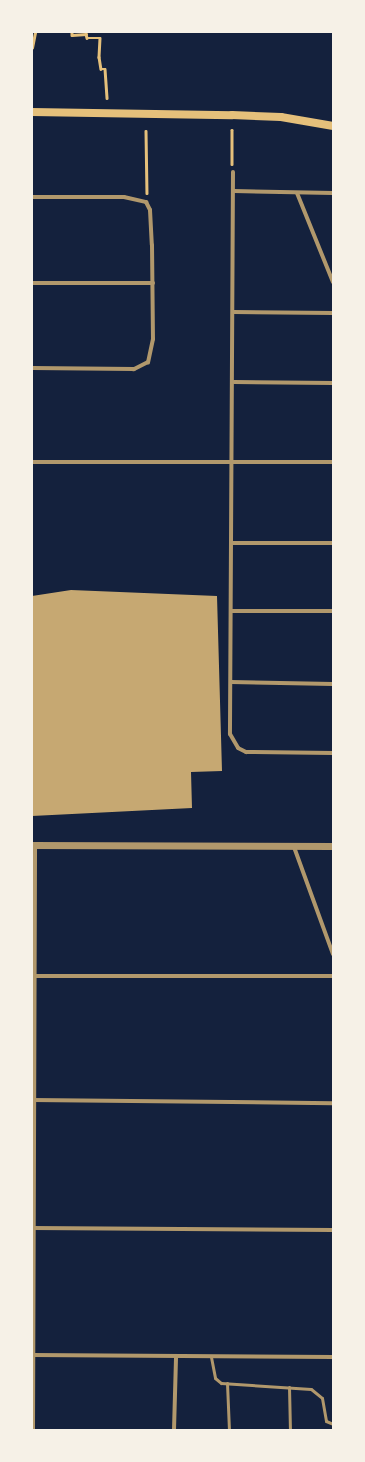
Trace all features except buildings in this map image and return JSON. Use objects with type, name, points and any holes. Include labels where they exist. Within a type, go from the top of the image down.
[{"type":"main road","points":[[32,112],[232,114],[281,117],[333,126]]},
{"type":"street","points":[[233,172],[234,382],[230,734],[238,748],[246,752],[333,753]]},
{"type":"street","points":[[234,192],[333,193]]},
{"type":"street","points":[[297,193],[333,282]]},
{"type":"street","points":[[32,197],[124,197],[144,201],[150,210],[153,339],[148,362],[128,370],[32,368]]},
{"type":"street","points":[[32,283],[152,284]]},
{"type":"street","points":[[233,312],[333,313]]},
{"type":"street","points":[[234,382],[333,383]]},
{"type":"street","points":[[32,462],[333,462]]},
{"type":"street","points":[[232,543],[333,543]]},
{"type":"street","points":[[231,611],[333,611]]},
{"type":"street","points":[[231,682],[333,684]]},
{"type":"street","points":[[33,1430],[34,845],[333,846]]},
{"type":"street","points":[[294,847],[333,954]]},
{"type":"street","points":[[34,976],[333,976]]},
{"type":"street","points":[[34,1100],[333,1102]]},
{"type":"street","points":[[33,1228],[333,1230]]},
{"type":"street","points":[[33,1354],[211,1357],[333,1357]]},
{"type":"street","points":[[174,1430],[176,1356]]},
{"type":"lane","points":[[211,1357],[215,1378],[228,1383],[311,1389],[319,1394],[327,1423],[333,1424]]},
{"type":"lane","points":[[228,1383],[229,1430]]},
{"type":"lane","points":[[289,1387],[290,1430]]},
{"type":"path","points":[[32,48],[35,32]]},
{"type":"path","points":[[72,32],[72,35],[86,34],[88,38],[100,38],[99,57],[101,69],[105,69],[107,98]]},
{"type":"path","points":[[232,130],[233,172]]},
{"type":"path","points":[[144,201],[147,191],[146,131]]}]
